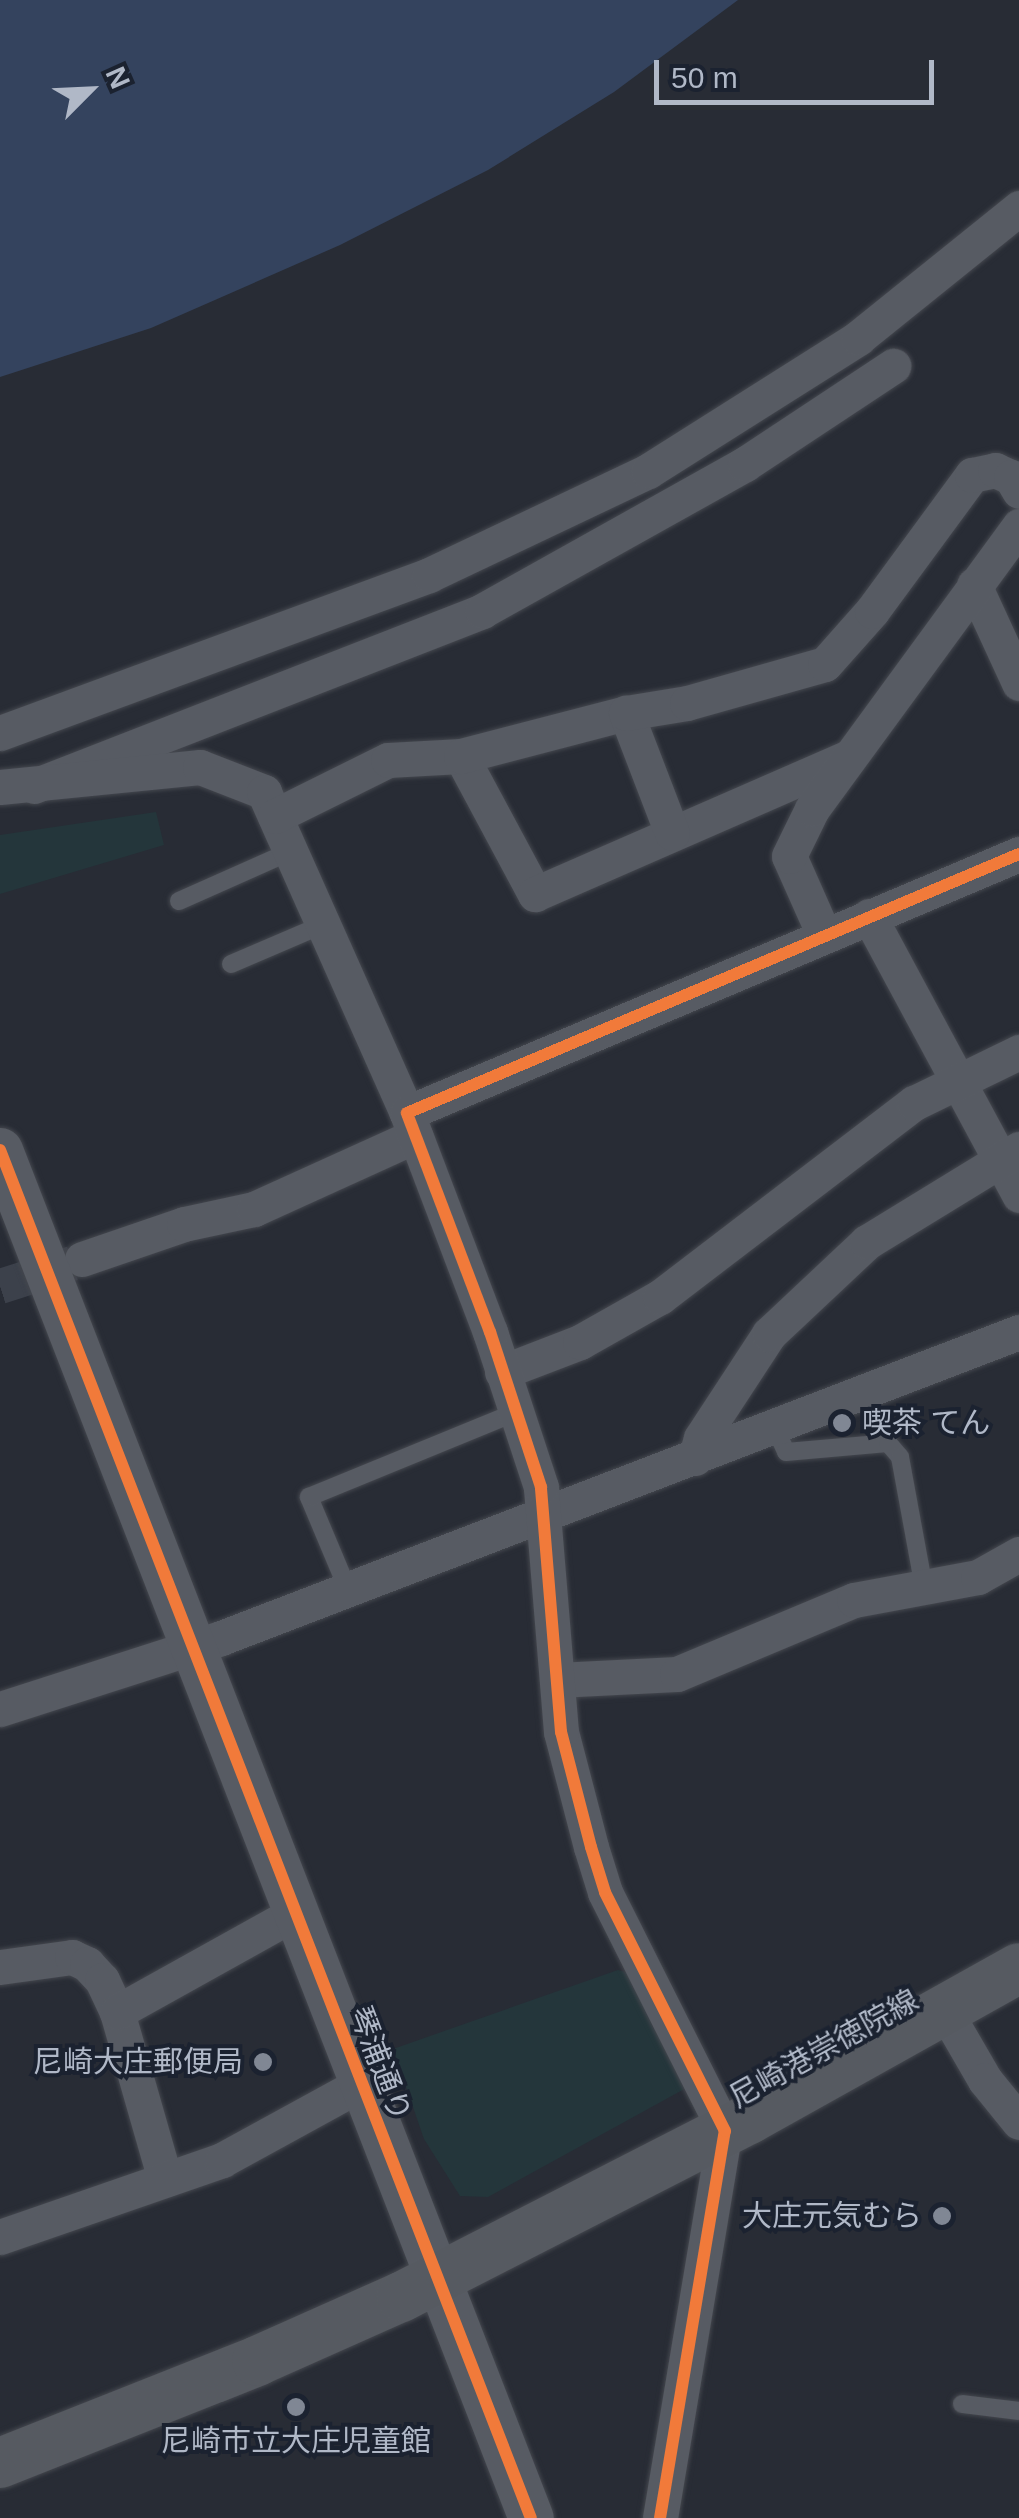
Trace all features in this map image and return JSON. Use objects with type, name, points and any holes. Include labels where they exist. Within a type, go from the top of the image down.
[{"type":"main road","name":"尼崎港崇徳院線","points":[[0,2463],[257,2361],[437,2278],[725,2131],[1019,1968]]},
{"type":"street","points":[[0,734],[430,576],[648,471],[858,338],[1019,208]]},
{"type":"street","points":[[17,787],[482,611],[729,474],[893,366]]},
{"type":"street","points":[[274,816],[388,760],[461,756],[626,712],[687,703],[824,664],[883,597],[972,476],[995,470],[1011,477],[1018,486]]},
{"type":"street","points":[[824,935],[789,856],[812,809],[1019,526]]},
{"type":"street","points":[[974,585],[1019,683]]},
{"type":"street","points":[[626,712],[672,833]]},
{"type":"street","points":[[461,756],[535,894],[849,757]]},
{"type":"street","points":[[17,787],[200,767],[264,792],[411,1125],[516,1412],[546,1516],[561,1732],[605,1892],[725,2131],[660,2518]]},
{"type":"street","points":[[82,1259],[195,1221],[254,1209],[411,1125],[824,935],[1019,854]]},
{"type":"street","points":[[869,916],[956,1080],[1010,1154],[1019,1195]]},
{"type":"street","points":[[502,1372],[580,1342],[660,1297],[860,1140],[956,1080],[1019,1052]]},
{"type":"street","name":"琴浦通り","points":[[0,1150],[531,2518]]},
{"type":"street","points":[[695,1458],[701,1438],[769,1334],[867,1242],[1010,1154]]},
{"type":"street","points":[[0,1709],[189,1638],[348,1590],[1019,1332]]},
{"type":"street","points":[[556,1680],[677,1674],[854,1600],[978,1577],[1019,1554]]},
{"type":"street","points":[[118,2012],[295,1913]]},
{"type":"street","points":[[0,1967],[72,1957],[87,1964],[102,1980],[118,2012],[165,2180]]},
{"type":"street","points":[[945,2011],[984,2080],[1019,2122]]},
{"type":"street","points":[[0,2237],[165,2180],[270,2137],[361,2084]]},
{"type":"lane","points":[[178,901],[290,852]]},
{"type":"lane","points":[[231,964],[322,924]]},
{"type":"lane","points":[[348,1590],[309,1497],[516,1412]]},
{"type":"lane","points":[[775,1428],[786,1452],[888,1443],[900,1457],[924,1588]]},
{"type":"lane","points":[[962,2404],[1019,2411]]},
{"type":"shaded area","points":[[156,812],[164,845],[0,894],[0,835]]},
{"type":"shaded area","points":[[618,1970],[632,1974],[688,2087],[488,2197],[460,2196],[424,2139],[393,2049]]},
{"type":"water","points":[[0,0],[738,0],[614,92],[488,170],[340,245],[151,328],[0,377]]},
{"type":"tunnel","points":[[0,1286],[72,1263]]},
{"type":"cycle path","points":[[660,2518],[725,2131],[605,1892],[561,1732],[541,1487],[490,1332],[407,1113],[1019,854]]},
{"type":"cycle path","points":[[0,1150],[531,2518]]},
{"type":"place","name":"喫茶 てん","points":[[842,1423]]},
{"type":"place","name":"尼崎大庄郵便局","points":[[263,2062]]},
{"type":"place","name":"大庄元気むら","points":[[942,2216]]},
{"type":"place","name":"尼崎市立大庄児童館","points":[[296,2407]]}]
